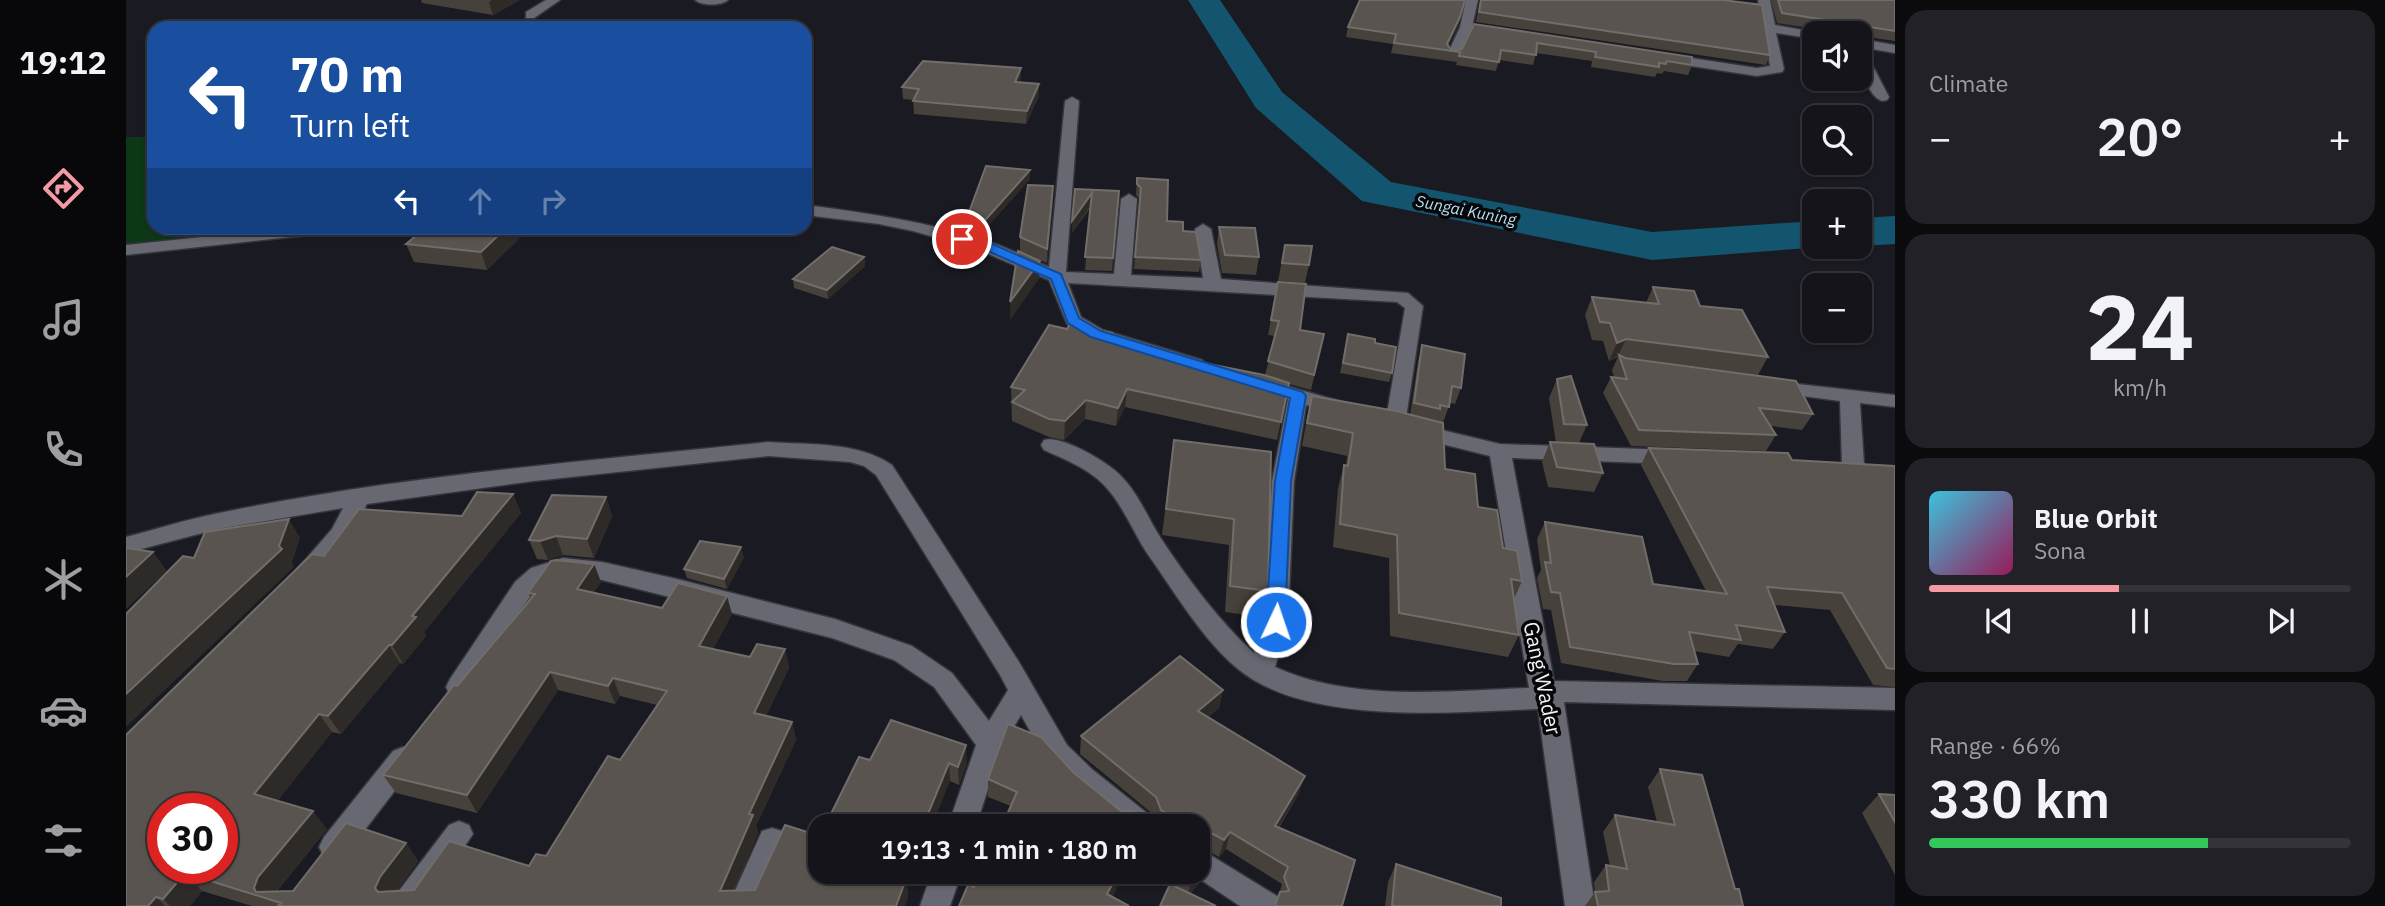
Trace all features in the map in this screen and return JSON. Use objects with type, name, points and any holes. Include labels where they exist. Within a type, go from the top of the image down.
[{"type":"street","points":[[530,15],[554,0]]},
{"type":"street","points":[[701,0],[722,0]]},
{"type":"street","points":[[1454,55],[1473,28],[1472,0]]},
{"type":"street","points":[[1654,56],[1766,72],[1777,69],[1770,28],[1761,5]]},
{"type":"street","points":[[1770,28],[1802,33]]},
{"type":"street","points":[[1872,45],[1895,48]]},
{"type":"street","points":[[1872,77],[1882,97]]},
{"type":"street","points":[[1072,101],[1057,277],[1073,320],[1096,334],[1210,369]]},
{"type":"street","points":[[1122,281],[1129,199]]},
{"type":"street","points":[[812,211],[879,219],[916,227],[985,246],[1057,277],[1402,297],[1414,306],[1395,425]]},
{"type":"street","points":[[1203,229],[1213,284]]},
{"type":"street","points":[[126,250],[263,235]]},
{"type":"street","points":[[1235,377],[1395,425],[1500,451],[1700,457]]},
{"type":"street","points":[[1754,384],[1895,401]]},
{"type":"street","points":[[1261,672],[1276,622],[1283,481],[1298,396]]},
{"type":"street","points":[[1850,397],[1855,464]]},
{"type":"street","points":[[1051,445],[1082,459],[1113,480],[1145,534],[1227,642],[1261,672],[1296,687],[1360,699],[1547,694],[1895,699]]},
{"type":"street","points":[[126,545],[218,521],[360,497],[534,474],[768,449],[811,450],[871,461],[884,470],[896,488],[1057,752],[1083,779],[1127,814]]},
{"type":"street","name":"Gang Wader","points":[[1500,451],[1547,694],[1580,906]]},
{"type":"street","points":[[285,594],[340,534],[360,497]]},
{"type":"street","points":[[444,706],[469,674],[523,588],[539,574],[563,567],[602,571],[690,591],[835,629],[903,653],[943,680],[990,743]]},
{"type":"street","points":[[966,814],[990,743],[1021,691]]},
{"type":"street","points":[[317,869],[419,739]]},
{"type":"street","points":[[405,906],[459,834]]},
{"type":"street","points":[[743,906],[772,841]]},
{"type":"street","points":[[1210,869],[1266,906]]},
{"type":"street","points":[[935,906],[943,884]]},
{"type":"green space","points":[[126,137],[147,137],[147,235],[217,235],[126,245]]},
{"type":"building","points":[[1360,0],[1465,0],[1447,44],[1452,51],[1394,43],[1396,34],[1348,27]]},
{"type":"building","points":[[1481,0],[1723,0],[1762,5],[1770,55],[1479,12]]},
{"type":"building","points":[[1778,0],[1895,0],[1895,31],[1872,27],[1872,21],[1832,21],[1782,13]]},
{"type":"building","points":[[1474,24],[1692,57],[1692,65],[1667,61],[1666,64],[1659,63],[1659,67],[1595,57],[1596,52],[1537,43],[1536,55],[1501,50],[1499,62],[1459,56],[1460,52],[1452,51],[1462,49]]},
{"type":"building","points":[[923,61],[1021,68],[1015,82],[1039,84],[1027,111],[913,101],[919,89],[902,87]]},
{"type":"building","points":[[986,166],[1030,170],[979,227],[965,223]]},
{"type":"building","points":[[1137,178],[1168,180],[1167,221],[1183,222],[1183,231],[1196,232],[1201,260],[1135,257],[1141,188],[1137,184]]},
{"type":"building","points":[[1028,185],[1053,186],[1047,249],[1020,237]]},
{"type":"building","points":[[1075,189],[1119,191],[1113,258],[1085,257],[1092,193],[1072,221]]},
{"type":"building","points":[[1219,227],[1255,228],[1259,257],[1225,255]]},
{"type":"building","points":[[417,235],[499,235],[481,252],[406,244]]},
{"type":"building","points":[[1285,245],[1312,246],[1309,265],[1282,263]]},
{"type":"building","points":[[832,247],[864,257],[827,290],[793,279]]},
{"type":"building","points":[[1018,251],[1040,261],[1010,302]]},
{"type":"building","points":[[1278,282],[1306,284],[1300,330],[1324,334],[1314,375],[1268,361],[1279,321],[1271,320]]},
{"type":"building","points":[[1653,287],[1694,291],[1700,306],[1742,310],[1768,357],[1626,339],[1617,343],[1610,323],[1600,322],[1592,297],[1659,304]]},
{"type":"building","points":[[1070,324],[1112,333],[1109,338],[1147,347],[1144,351],[1264,375],[1289,383],[1281,422],[1127,389],[1118,408],[1086,400],[1065,421],[1049,419],[1012,402],[1025,390],[1011,387],[1049,325],[1067,329]]},
{"type":"building","points":[[1348,334],[1375,339],[1375,343],[1396,347],[1392,373],[1343,363]]},
{"type":"building","points":[[1422,345],[1465,354],[1461,388],[1452,386],[1449,407],[1440,405],[1440,409],[1414,403]]},
{"type":"building","points":[[1619,355],[1796,381],[1813,414],[1759,408],[1776,435],[1639,430],[1611,377],[1627,379]]},
{"type":"building","points":[[1571,376],[1587,425],[1564,424],[1557,379]]},
{"type":"building","points":[[1312,396],[1396,411],[1443,423],[1445,469],[1475,474],[1478,507],[1497,510],[1503,548],[1517,551],[1522,581],[1511,579],[1519,635],[1399,613],[1397,535],[1340,524],[1344,465],[1348,466],[1353,433],[1307,423]]},
{"type":"building","points":[[1174,440],[1271,452],[1268,591],[1230,586],[1234,519],[1166,509]]},
{"type":"building","points":[[1550,442],[1594,444],[1603,473],[1557,467]]},
{"type":"building","points":[[1649,448],[1788,453],[1792,460],[1895,466],[1895,669],[1887,668],[1842,593],[1767,587],[1785,632],[1736,625],[1741,640],[1689,632],[1698,664],[1674,664],[1570,647],[1560,593],[1551,592],[1545,562],[1551,563],[1545,522],[1642,537],[1653,584],[1727,594]]},
{"type":"building","points":[[477,492],[513,494],[412,616],[416,617],[392,645],[389,645],[328,716],[319,714],[254,794],[313,811],[258,877],[254,888],[256,892],[293,891],[346,823],[406,843],[380,877],[375,888],[378,892],[414,890],[449,841],[529,866],[536,854],[546,856],[608,756],[620,760],[667,691],[613,678],[608,686],[550,672],[467,795],[383,775],[454,685],[457,686],[535,594],[528,593],[551,561],[556,560],[594,564],[577,589],[662,608],[678,583],[727,596],[699,646],[750,657],[757,644],[785,649],[754,713],[792,722],[749,814],[753,815],[720,891],[755,890],[785,825],[808,832],[808,884],[904,884],[896,906],[278,906],[281,903],[220,884],[238,884],[238,793],[147,793],[147,884],[176,884],[163,899],[156,897],[148,906],[126,906],[126,735],[312,554],[324,556],[359,509],[462,516]]},
{"type":"building","points":[[552,495],[606,497],[587,539],[556,536],[540,541],[529,540]]},
{"type":"building","points":[[289,519],[279,546],[282,549],[126,694],[126,614],[183,556],[194,558],[205,532]]},
{"type":"building","points":[[700,541],[741,547],[724,579],[684,569]]},
{"type":"building","points":[[126,548],[153,552],[126,577]]},
{"type":"building","points":[[1180,656],[1223,690],[1198,711],[1305,776],[1275,826],[1355,860],[1342,906],[1275,906],[1280,892],[1289,891],[1284,877],[1288,867],[1230,832],[1224,840],[1210,832],[1210,814],[1167,814],[1161,810],[1156,797],[1081,736]]},
{"type":"building","points":[[891,720],[966,745],[958,767],[949,763],[928,814],[831,814],[859,757],[870,760]]},
{"type":"building","points":[[1008,724],[1041,737],[1073,772],[1121,811],[1132,811],[1130,814],[1007,814],[1017,792],[988,779]]},
{"type":"building","points":[[1660,769],[1702,775],[1735,889],[1739,889],[1743,906],[1598,906],[1595,892],[1609,891],[1606,865],[1627,869],[1615,815],[1675,825]]},
{"type":"building","points":[[1879,794],[1895,795],[1895,822]]},
{"type":"building","points":[[1396,864],[1501,898],[1501,906],[1392,906]]},
{"type":"building","points":[[975,884],[1112,884],[1107,894],[1129,906],[959,906],[968,885],[974,887]]},
{"type":"building","points":[[1170,884],[1216,906],[1160,906]]},
{"type":"waterway","name":"Sungai Kuning","points":[[1204,0],[1269,100],[1377,192],[1652,246],[1802,236]]},
{"type":"waterway","name":"Sungai Kuning","points":[[1872,231],[1895,230]]},
{"type":"route","points":[[962,239],[1057,277],[1073,320],[1096,334],[1298,396],[1283,481],[1276,622]]}]
